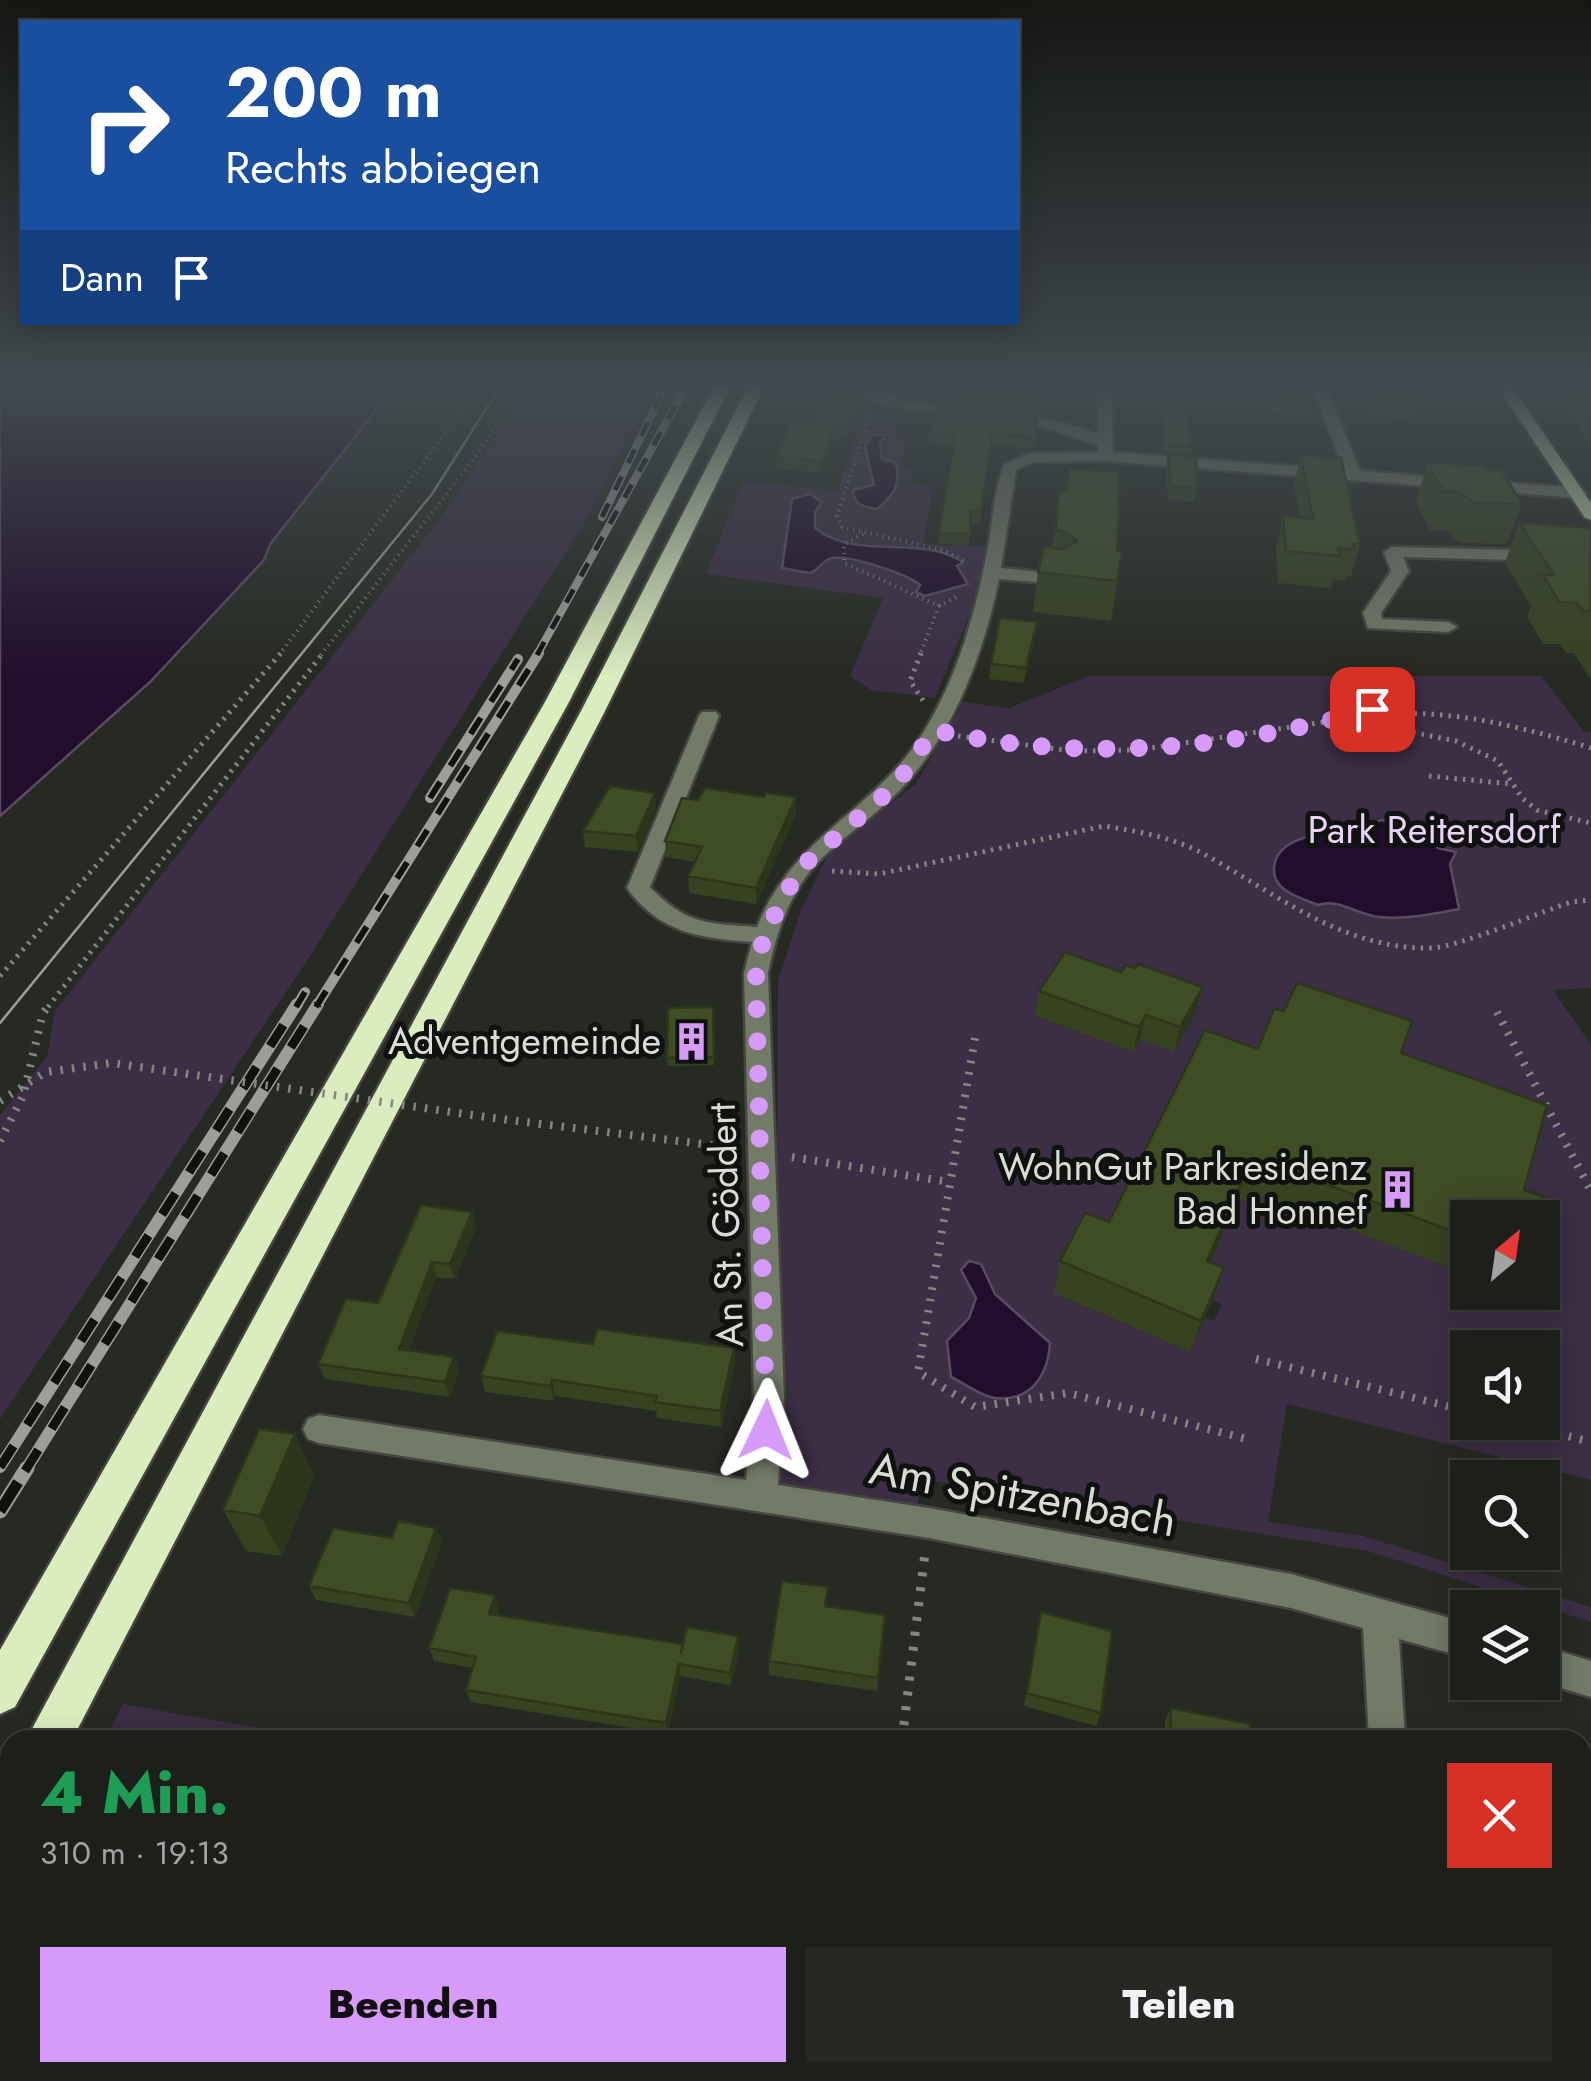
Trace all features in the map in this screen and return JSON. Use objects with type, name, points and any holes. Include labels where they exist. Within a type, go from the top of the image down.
[{"type":"highway","points":[[0,1692],[557,702],[671,484]]},
{"type":"highway","points":[[53,1730],[593,710],[707,484]]},
{"type":"main road","points":[[1573,484],[1591,515]]},
{"type":"street","name":"An St. Göddert","points":[[760,1497],[769,1397],[756,974],[764,935],[800,868],[896,785],[934,730],[983,617],[994,574],[1007,484]]},
{"type":"street","points":[[1468,484],[1579,493]]},
{"type":"street","points":[[1448,627],[1374,624],[1372,612],[1400,571],[1392,552],[1591,557]]},
{"type":"street","points":[[994,574],[1059,579]]},
{"type":"street","points":[[710,716],[638,888],[666,917],[712,930],[764,935]]},
{"type":"street","name":"Am Spitzenbach","points":[[319,1430],[929,1524],[1244,1582],[1380,1613],[1450,1634]]},
{"type":"street","points":[[1380,1613],[1386,1730]]},
{"type":"street","points":[[1560,1670],[1591,1679]]},
{"type":"path","points":[[0,976],[307,623],[409,484]]},
{"type":"path","points":[[0,1141],[16,1118],[34,1066],[43,1013],[455,484]]},
{"type":"path","points":[[846,484],[837,516],[842,528],[943,550],[978,571],[994,574]]},
{"type":"path","points":[[863,534],[844,545],[844,562],[939,606],[910,681],[926,706],[921,725],[934,730],[1012,746],[1137,750],[1324,722],[1372,709],[1412,707],[1500,718],[1591,748]]},
{"type":"path","points":[[1324,722],[1390,728],[1456,741],[1498,760],[1513,784],[1538,810],[1591,823]]},
{"type":"path","points":[[1428,776],[1513,784]]},
{"type":"path","points":[[800,868],[880,874],[1104,826],[1141,832],[1198,852],[1272,898],[1346,935],[1434,948],[1571,902],[1591,900]]},
{"type":"path","points":[[1497,1012],[1591,1191]]},
{"type":"path","points":[[974,1038],[918,1372],[975,1408],[1068,1393],[1248,1438]]},
{"type":"path","points":[[0,1101],[46,1072],[112,1063],[760,1152],[949,1182]]},
{"type":"path","points":[[1256,1359],[1450,1407]]},
{"type":"path","points":[[1560,1434],[1591,1442]]},
{"type":"path","points":[[903,1730],[929,1524]]},
{"type":"green space","points":[[464,484],[604,484],[583,525],[306,962],[0,1419],[0,1115],[47,1057],[55,1011]]},
{"type":"green space","points":[[742,484],[837,491],[839,484],[933,486],[923,544],[985,547],[974,603],[935,698],[871,690],[850,676],[883,598],[706,574]],"holes":[[[792,499],[815,512],[815,529],[831,541],[962,562],[957,566],[960,575],[920,585],[900,573],[864,563],[829,559],[819,570],[783,558]]]},
{"type":"green space","name":"Park Reitersdorf","points":[[1089,676],[1541,676],[1584,732],[1591,732],[1591,988],[1553,990],[1591,1045],[1591,1480],[1560,1472],[1560,1460],[1511,1460],[1287,1404],[1268,1522],[1363,1536],[1450,1563],[1450,1570],[1472,1570],[1536,1590],[1490,1590],[1368,1551],[920,1479],[917,1511],[779,1483],[787,1393],[777,1207],[778,981],[801,910],[830,850],[916,784],[963,702],[1009,708]],"holes":[[[1061,977],[1116,996],[1120,990],[1130,993],[1133,989],[1196,1012],[1174,1052],[1140,1039],[1132,1052],[1035,1016]],[[1287,1015],[1399,1053],[1388,1085],[1446,1106],[1448,1101],[1470,1108],[1469,1116],[1530,1137],[1513,1200],[1560,1200],[1560,1310],[1450,1310],[1450,1268],[1293,1208],[1297,1196],[1258,1182],[1249,1202],[1238,1198],[1197,1293],[1222,1304],[1214,1321],[1205,1318],[1192,1347],[1183,1349],[1060,1296],[1055,1289],[1069,1264],[1062,1259],[1071,1243],[1101,1253],[1196,1063],[1248,1081],[1264,1041],[1274,1043]]]},
{"type":"green space","points":[[1560,1597],[1591,1607],[1591,1622],[1560,1612]]},
{"type":"green space","points":[[123,1704],[269,1730],[110,1730]]},
{"type":"shaded area","points":[[0,484],[317,484],[271,543],[264,560],[150,682],[0,816]]},
{"type":"shaded area","points":[[896,484],[877,509],[860,504],[853,490]]},
{"type":"shaded area","points":[[810,494],[822,502],[815,512],[815,528],[832,538],[850,544],[927,549],[945,554],[963,562],[957,566],[968,584],[925,596],[916,592],[920,585],[903,575],[848,559],[829,559],[810,573],[782,568],[792,499]]},
{"type":"shaded area","points":[[1381,820],[1416,826],[1438,848],[1456,852],[1450,864],[1459,909],[1409,917],[1371,916],[1341,905],[1318,905],[1289,892],[1278,882],[1274,868],[1278,854],[1288,845],[1302,838]]},
{"type":"shaded area","points":[[969,1261],[981,1264],[995,1294],[1050,1343],[1046,1365],[1036,1384],[1019,1395],[990,1397],[951,1377],[947,1341],[969,1318],[976,1298],[961,1270]]},
{"type":"building","points":[[947,484],[985,484],[981,512],[971,512],[970,534],[939,533]]},
{"type":"building","points":[[1068,484],[1120,484],[1117,551],[1122,551],[1117,581],[1038,572],[1044,547],[1064,549],[1077,541],[1066,532],[1056,531],[1059,493],[1067,490]]},
{"type":"building","points":[[1197,484],[1197,488],[1171,486]]},
{"type":"building","points":[[1306,484],[1347,484],[1360,544],[1353,544],[1354,549],[1338,548],[1340,556],[1286,551],[1283,516],[1313,519]]},
{"type":"building","points":[[1439,484],[1510,484],[1522,504],[1475,503],[1459,492],[1443,491]]},
{"type":"building","points":[[1519,523],[1591,528],[1591,611],[1583,611],[1577,603],[1559,602],[1543,575],[1554,575]]},
{"type":"building","points":[[1000,618],[1037,622],[1026,668],[991,664]]},
{"type":"building","points":[[610,786],[655,793],[636,836],[583,831]]},
{"type":"building","points":[[705,788],[764,797],[766,793],[796,797],[756,888],[688,876],[702,847],[665,841],[682,798],[698,800]]},
{"type":"building","points":[[1065,952],[1121,972],[1126,965],[1135,968],[1138,964],[1203,987],[1180,1027],[1146,1015],[1139,1027],[1039,991]]},
{"type":"building","name":"WohnGut Parkresidenz Bad Honnef","points":[[1297,983],[1412,1021],[1401,1053],[1547,1105],[1524,1190],[1548,1200],[1450,1200],[1450,1230],[1264,1161],[1260,1171],[1248,1166],[1207,1261],[1224,1268],[1201,1321],[1060,1261],[1085,1213],[1109,1222],[1205,1030],[1258,1049],[1274,1009],[1284,1011]]},
{"type":"building","name":"Adventgemeinde","points":[[713,1007],[714,1057],[667,1058],[668,1008]]},
{"type":"building","points":[[421,1205],[472,1212],[450,1264],[432,1262],[399,1349],[454,1357],[445,1382],[318,1364],[346,1299],[378,1303]]},
{"type":"building","points":[[597,1329],[734,1348],[720,1411],[655,1402],[657,1396],[552,1380],[550,1386],[481,1376],[497,1331],[593,1344]]},
{"type":"building","points":[[259,1429],[295,1434],[260,1516],[223,1510]]},
{"type":"building","points":[[398,1521],[436,1528],[409,1603],[309,1586],[333,1528],[392,1538]]},
{"type":"building","points":[[782,1581],[828,1587],[825,1606],[885,1615],[878,1678],[769,1661]]},
{"type":"building","points":[[450,1588],[495,1595],[489,1614],[683,1644],[681,1653],[687,1627],[738,1636],[730,1673],[679,1664],[666,1723],[466,1690],[476,1657],[429,1648]]},
{"type":"building","points":[[1041,1612],[1112,1631],[1101,1713],[1027,1693]]},
{"type":"building","points":[[1171,1708],[1250,1724],[1250,1730],[1170,1730]]},
{"type":"tram line","points":[[0,1023],[438,484]]},
{"type":"railway","points":[[602,517],[618,484]]},
{"type":"railway","points":[[537,655],[632,484]]},
{"type":"railway","points":[[316,1007],[539,653]]},
{"type":"railway","points":[[430,798],[518,659]]},
{"type":"railway","points":[[296,1007],[305,992]]},
{"type":"railway","points":[[0,1467],[297,1004]]},
{"type":"railway","points":[[25,1471],[318,1004]]},
{"type":"railway","points":[[0,1511],[27,1468]]},
{"type":"place","name":"Adventgemeinde","points":[[691,1041]]},
{"type":"place","name":"WohnGut Parkresidenz Bad Honnef","points":[[1397,1189]]},
{"type":"route","points":[[766,1430],[769,1397],[756,974],[764,935],[800,868],[896,785],[934,730],[1012,746],[1072,752],[1137,750],[1324,722],[1372,709]]}]
